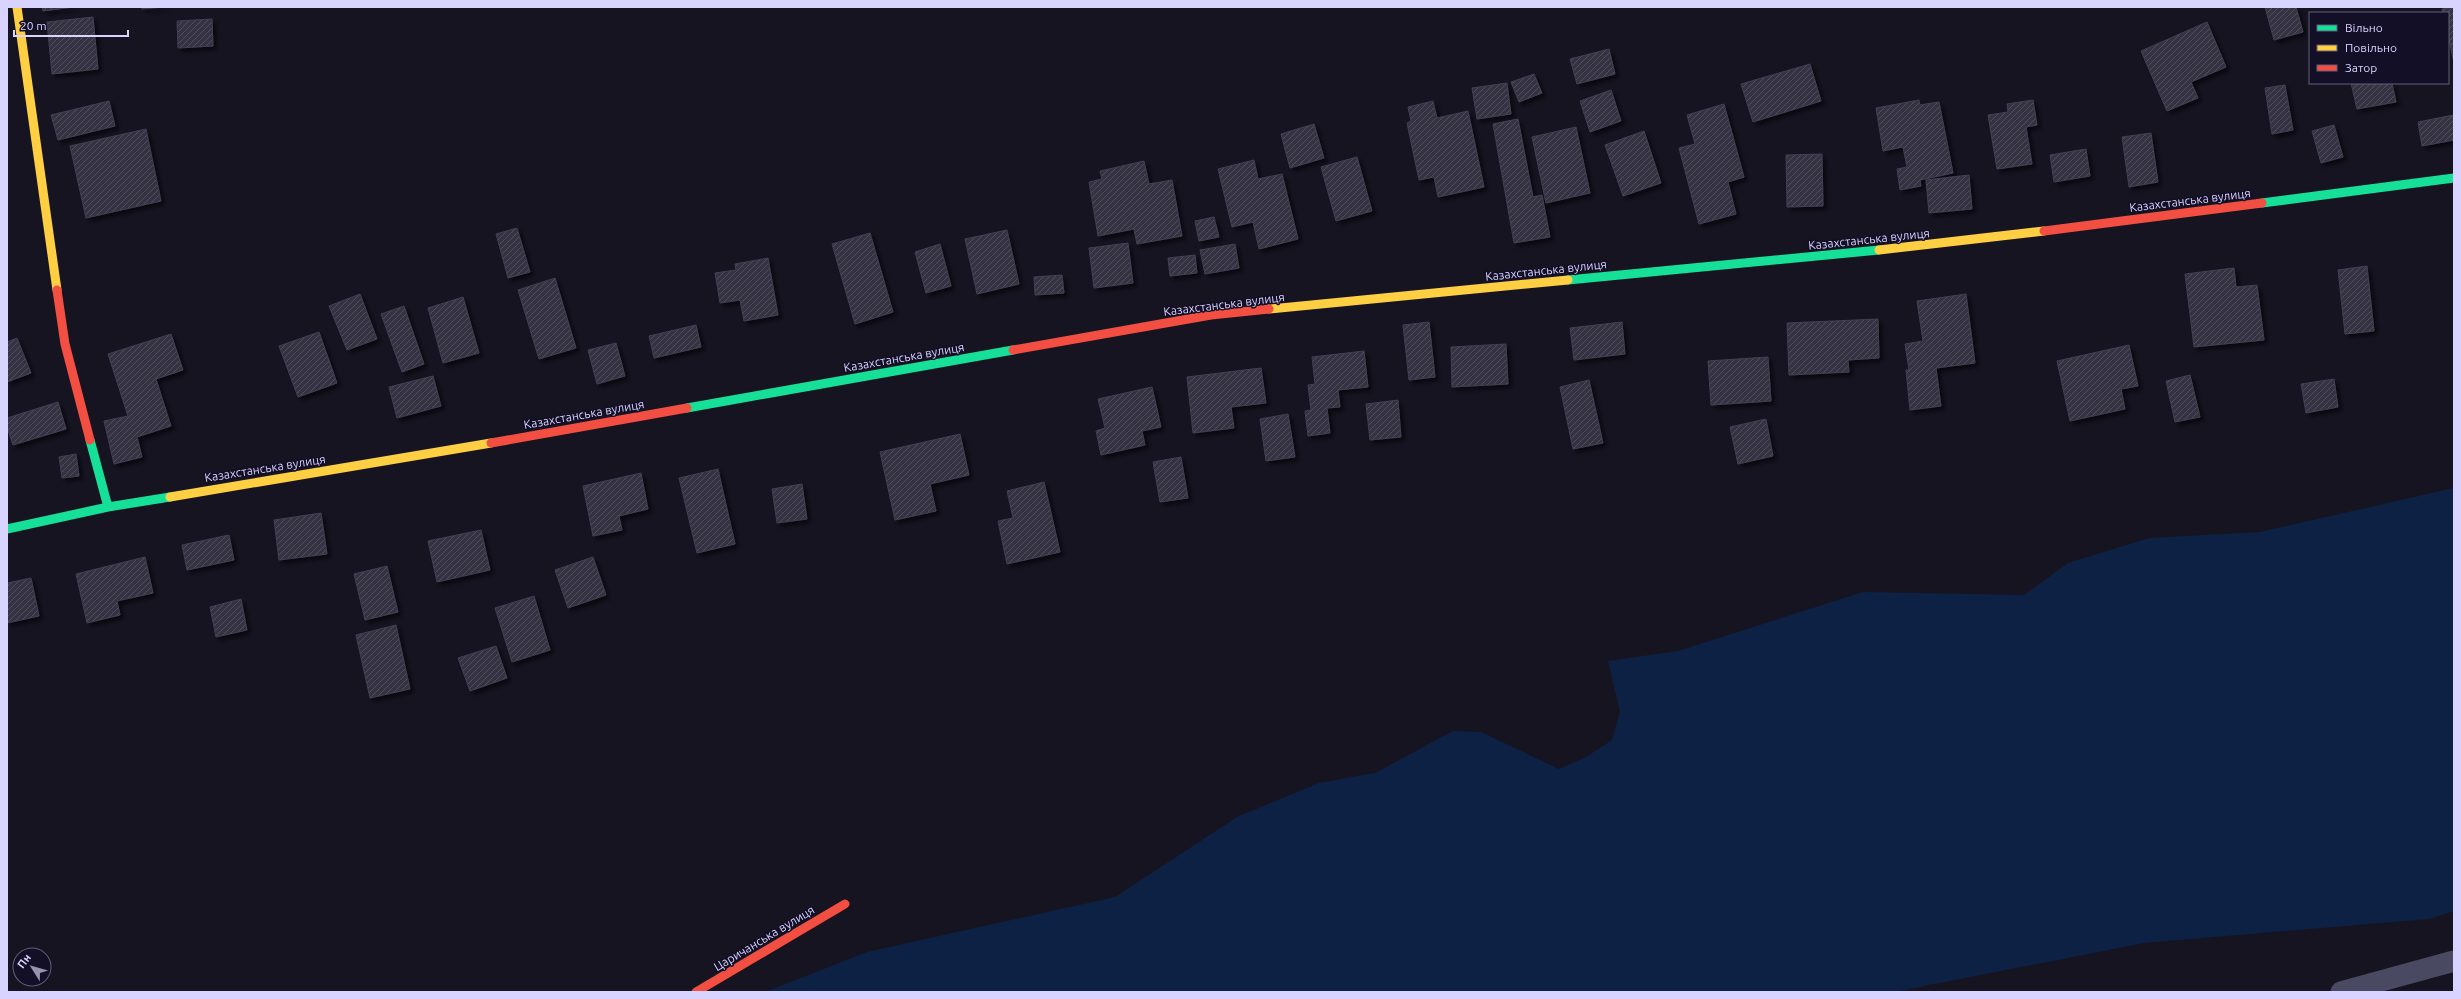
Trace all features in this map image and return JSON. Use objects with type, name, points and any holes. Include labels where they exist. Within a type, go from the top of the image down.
[{"type":"street","points":[[17,7],[65,344],[108,506]]},
{"type":"street","name":"Казахстанська вулиця","points":[[7,529],[108,506],[451,450],[1210,315],[1948,243],[2454,178]]},
{"type":"street","name":"Царичанська вулиця","points":[[696,992],[845,904]]},
{"type":"lane","points":[[2341,992],[2454,961]]},
{"type":"water","points":[[2454,488],[2454,911],[2429,919],[2144,943],[1894,992],[765,992],[867,952],[1115,897],[1237,817],[1319,783],[1375,773],[1453,731],[1481,732],[1559,769],[1586,757],[1612,740],[1620,712],[1608,661],[1678,651],[1863,592],[2024,595],[2068,563],[2149,538],[2260,532]]},
{"type":"building","points":[[42,7],[74,7],[43,11]]},
{"type":"building","points":[[141,7],[165,7],[142,9]]},
{"type":"building","points":[[2265,7],[2296,7],[2303,32],[2274,40]]},
{"type":"building","points":[[2454,7],[2454,63],[2449,40],[2449,12],[2443,12],[2442,9]]},
{"type":"building","points":[[93,17],[98,69],[52,74],[47,22]]},
{"type":"building","points":[[212,19],[213,46],[178,48],[177,21]]},
{"type":"building","points":[[2207,22],[2226,67],[2191,82],[2198,98],[2167,111],[2141,51]]},
{"type":"building","points":[[1609,49],[1615,74],[1577,84],[1570,59]]},
{"type":"building","points":[[1810,64],[1821,101],[1753,122],[1741,84]]},
{"type":"building","points":[[1534,74],[1542,93],[1519,102],[1511,82]]},
{"type":"building","points":[[1507,83],[1511,114],[1477,119],[1472,88]]},
{"type":"building","points":[[2351,84],[2392,84],[2396,102],[2357,109]]},
{"type":"building","points":[[2285,85],[2293,130],[2272,134],[2265,88]]},
{"type":"building","points":[[1611,90],[1621,121],[1590,132],[1580,101]]},
{"type":"building","points":[[1919,100],[1920,105],[1939,102],[1953,173],[1920,180],[1921,186],[1900,190],[1897,169],[1907,167],[1903,147],[1883,151],[1876,108]]},
{"type":"building","points":[[2033,100],[2037,125],[2026,127],[2032,164],[1997,169],[1988,115],[2008,112],[2007,104]]},
{"type":"building","points":[[109,101],[115,126],[58,140],[51,115]]},
{"type":"building","points":[[1433,101],[1437,118],[1468,111],[1484,187],[1438,197],[1434,177],[1419,180],[1407,123],[1411,121],[1408,107]]},
{"type":"building","points":[[1724,104],[1744,177],[1728,182],[1736,214],[1699,224],[1679,148],[1695,144],[1687,115]]},
{"type":"building","points":[[2453,115],[2454,140],[2422,146],[2418,122]]},
{"type":"building","points":[[1518,119],[1533,197],[1542,195],[1550,237],[1514,243],[1493,124]]},
{"type":"building","points":[[1314,124],[1324,158],[1290,168],[1281,134]]},
{"type":"building","points":[[2334,125],[2343,157],[2321,163],[2312,131]]},
{"type":"building","points":[[1576,127],[1590,193],[1546,203],[1532,137]]},
{"type":"building","points":[[146,129],[161,201],[86,218],[70,146]]},
{"type":"building","points":[[1644,131],[1661,183],[1623,196],[1605,145]]},
{"type":"building","points":[[2151,133],[2158,182],[2129,187],[2122,137]]},
{"type":"building","points":[[2086,149],[2090,176],[2054,182],[2050,155]]},
{"type":"building","points":[[1822,154],[1823,206],[1787,207],[1786,155]]},
{"type":"building","points":[[1357,157],[1372,211],[1336,221],[1321,167]]},
{"type":"building","points":[[1254,160],[1258,179],[1282,174],[1298,239],[1259,249],[1253,222],[1232,227],[1218,169]]},
{"type":"building","points":[[1144,161],[1149,184],[1172,180],[1182,236],[1137,244],[1134,229],[1098,236],[1089,182],[1102,179],[1100,171]]},
{"type":"building","points":[[1969,175],[1972,209],[1929,213],[1926,180]]},
{"type":"building","points":[[1214,217],[1219,237],[1199,241],[1195,221]]},
{"type":"building","points":[[517,228],[530,272],[508,278],[496,234]]},
{"type":"building","points":[[1007,230],[1019,284],[977,294],[965,239]]},
{"type":"building","points":[[870,233],[893,312],[855,324],[832,244]]},
{"type":"building","points":[[1128,243],[1133,283],[1094,288],[1089,248]]},
{"type":"building","points":[[940,244],[951,286],[926,293],[915,252]]},
{"type":"building","points":[[1235,244],[1239,268],[1205,274],[1200,250]]},
{"type":"building","points":[[1195,255],[1197,273],[1170,276],[1168,258]]},
{"type":"building","points":[[768,258],[778,315],[744,321],[740,300],[720,303],[715,273],[736,270],[735,264]]},
{"type":"building","points":[[2367,266],[2374,331],[2345,334],[2338,270]]},
{"type":"building","points":[[2234,268],[2236,287],[2257,285],[2264,340],[2194,347],[2185,274]]},
{"type":"building","points":[[1062,275],[1064,293],[1035,295],[1034,277]]},
{"type":"building","points":[[555,278],[576,348],[539,359],[518,290]]},
{"type":"building","points":[[360,294],[377,339],[347,350],[329,306]]},
{"type":"building","points":[[1966,294],[1975,363],[1936,368],[1941,406],[1910,410],[1906,370],[1909,370],[1905,344],[1923,341],[1917,301]]},
{"type":"building","points":[[463,297],[479,353],[443,363],[428,308]]},
{"type":"building","points":[[404,306],[424,364],[402,372],[381,314]]},
{"type":"building","points":[[1878,319],[1879,358],[1848,360],[1849,372],[1789,375],[1787,323]]},
{"type":"building","points":[[1429,322],[1435,377],[1409,380],[1403,325]]},
{"type":"building","points":[[1622,322],[1625,354],[1574,360],[1570,328]]},
{"type":"building","points":[[696,325],[701,347],[654,358],[649,336]]},
{"type":"building","points":[[319,332],[337,383],[298,397],[279,346]]},
{"type":"building","points":[[171,334],[183,370],[156,379],[171,426],[137,437],[142,457],[114,464],[104,421],[128,416],[108,354]]},
{"type":"building","points":[[17,338],[31,373],[7,382],[7,342]]},
{"type":"building","points":[[616,343],[625,376],[597,384],[588,350]]},
{"type":"building","points":[[1506,344],[1508,384],[1452,387],[1451,347]]},
{"type":"building","points":[[2129,345],[2138,386],[2121,389],[2125,409],[2070,421],[2057,361]]},
{"type":"building","points":[[1364,351],[1368,387],[1338,390],[1340,407],[1327,408],[1330,433],[1308,436],[1305,411],[1311,410],[1308,385],[1315,384],[1312,357]]},
{"type":"building","points":[[1768,357],[1771,401],[1711,405],[1708,361]]},
{"type":"building","points":[[1261,368],[1266,403],[1231,407],[1234,428],[1193,433],[1187,377]]},
{"type":"building","points":[[2190,375],[2200,417],[2175,422],[2166,381]]},
{"type":"building","points":[[433,376],[441,406],[397,418],[389,387]]},
{"type":"building","points":[[2334,379],[2338,407],[2306,413],[2301,384]]},
{"type":"building","points":[[1589,380],[1603,443],[1573,449],[1560,387]]},
{"type":"building","points":[[1152,387],[1161,427],[1142,431],[1145,445],[1101,455],[1096,431],[1105,428],[1098,399]]},
{"type":"building","points":[[1398,400],[1401,437],[1370,440],[1366,404]]},
{"type":"building","points":[[58,402],[66,429],[13,445],[7,427],[7,418]]},
{"type":"building","points":[[1288,414],[1295,457],[1266,461],[1260,419]]},
{"type":"building","points":[[1766,419],[1773,456],[1738,464],[1730,427]]},
{"type":"building","points":[[960,434],[969,475],[930,484],[936,511],[895,520],[880,452]]},
{"type":"building","points":[[76,454],[79,476],[62,478],[59,457]]},
{"type":"building","points":[[1181,457],[1188,498],[1160,502],[1153,462]]},
{"type":"building","points":[[718,469],[735,544],[697,553],[679,478]]},
{"type":"building","points":[[641,473],[648,509],[619,516],[622,530],[593,536],[583,486]]},
{"type":"building","points":[[1044,482],[1060,552],[1007,564],[998,521],[1013,518],[1007,491]]},
{"type":"building","points":[[802,484],[807,519],[777,523],[772,489]]},
{"type":"building","points":[[321,513],[327,554],[279,560],[274,520]]},
{"type":"building","points":[[481,530],[490,570],[437,582],[428,541]]},
{"type":"building","points":[[229,535],[234,560],[187,570],[182,545]]},
{"type":"building","points":[[145,557],[153,593],[117,601],[120,615],[87,623],[76,574]]},
{"type":"building","points":[[593,557],[606,595],[568,608],[555,570]]},
{"type":"building","points":[[387,566],[398,612],[365,620],[354,574]]},
{"type":"building","points":[[31,578],[39,616],[7,623],[7,583]]},
{"type":"building","points":[[534,596],[550,650],[512,662],[495,608]]},
{"type":"building","points":[[241,599],[247,630],[216,637],[210,607]]},
{"type":"building","points":[[396,625],[410,689],[370,698],[356,635]]},
{"type":"building","points":[[496,646],[507,678],[470,691],[458,658]]},
{"type":"traffic: fast","points":[[2262,203],[2454,178]]},
{"type":"traffic: fast","points":[[1568,280],[1879,250]]},
{"type":"traffic: fast","points":[[687,408],[1013,350]]},
{"type":"traffic: fast","points":[[90,440],[108,507]]},
{"type":"traffic: fast","points":[[7,529],[108,507],[170,497]]},
{"type":"traffic: slow","points":[[17,7],[57,290]]},
{"type":"traffic: slow","points":[[1879,250],[2044,231]]},
{"type":"traffic: slow","points":[[1269,309],[1568,280]]},
{"type":"traffic: slow","points":[[170,497],[491,443]]},
{"type":"traffic: jam","points":[[2044,231],[2262,203]]},
{"type":"traffic: jam","points":[[57,290],[65,344],[90,440]]},
{"type":"traffic: jam","points":[[1013,350],[1211,315],[1269,309]]},
{"type":"traffic: jam","points":[[491,443],[687,408]]},
{"type":"traffic: jam","points":[[696,992],[845,904]]}]
